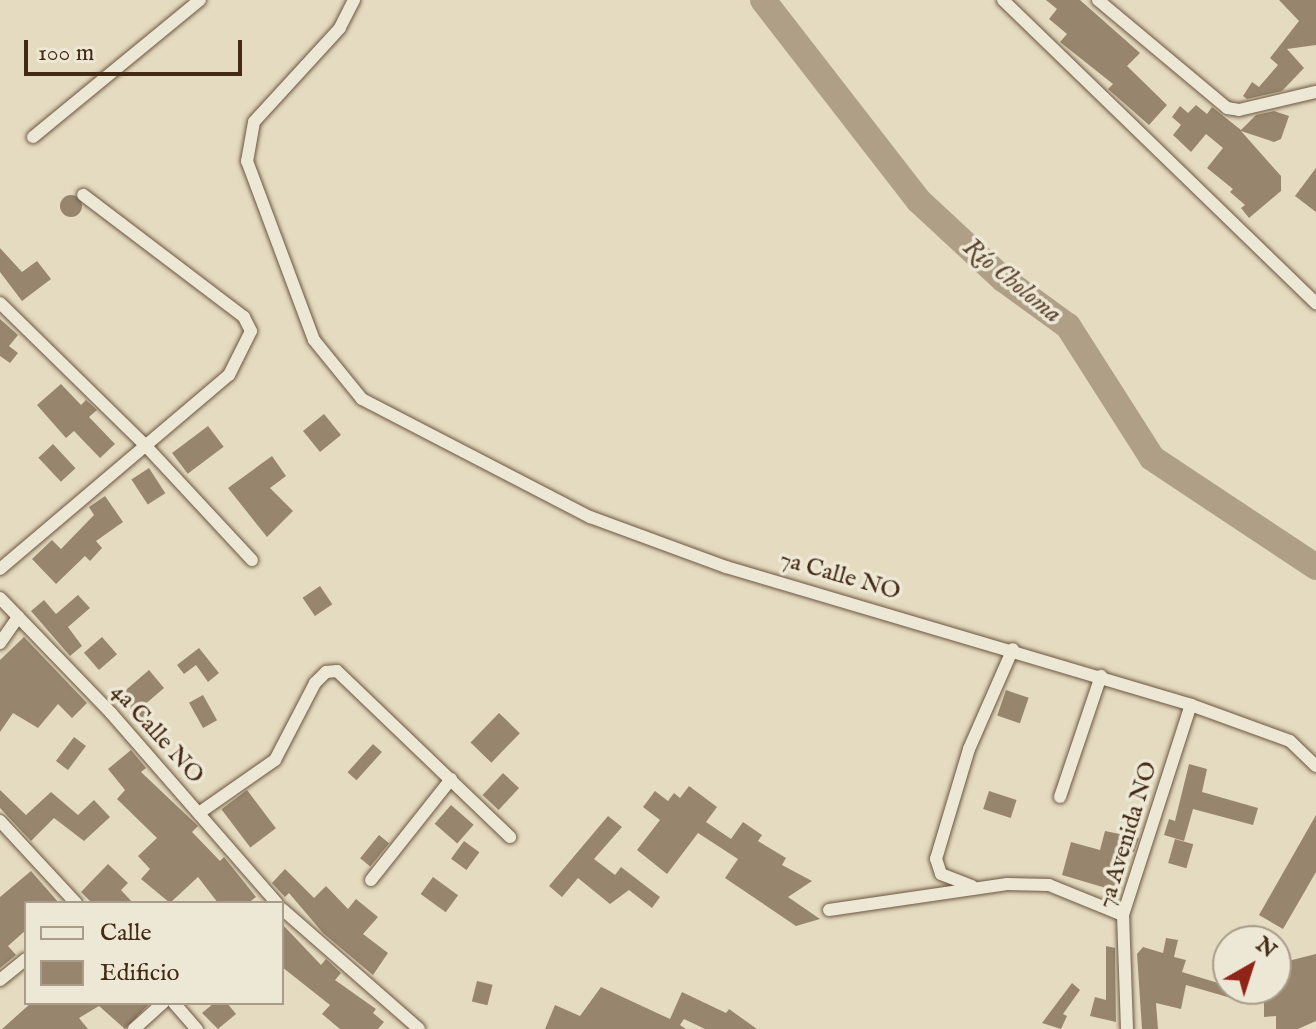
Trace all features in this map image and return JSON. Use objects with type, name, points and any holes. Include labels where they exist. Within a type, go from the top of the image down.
[{"type":"street","points":[[33,137],[200,0]]},
{"type":"street","name":"7a Calle NO","points":[[354,0],[340,28],[254,122],[247,161],[314,340],[362,399],[590,517],[726,567],[1013,649],[1191,705],[1290,741],[1316,766]]},
{"type":"street","points":[[1003,0],[1316,303]]},
{"type":"street","points":[[1098,0],[1227,108],[1239,110],[1316,92]]},
{"type":"street","points":[[0,569],[229,375],[251,331],[244,317],[83,195]]},
{"type":"street","points":[[0,303],[145,445],[252,560]]},
{"type":"street","name":"4a Calle NO","points":[[0,598],[199,813],[275,901]]},
{"type":"street","points":[[0,643],[18,617]]},
{"type":"street","points":[[975,887],[941,874],[936,859],[969,749],[1013,649]]},
{"type":"street","points":[[199,813],[275,760],[315,683],[326,672],[337,671],[351,681],[510,837]]},
{"type":"street","points":[[1060,797],[1101,676]]},
{"type":"street","name":"7a Avenida NO","points":[[1127,1029],[1123,915],[1191,705]]},
{"type":"street","points":[[371,880],[451,779]]},
{"type":"street","points":[[0,821],[74,901]]},
{"type":"street","points":[[829,910],[975,887],[1049,885],[1123,915]]},
{"type":"street","points":[[284,911],[401,1025],[419,1029]]},
{"type":"street","points":[[0,980],[24,961]]},
{"type":"street","points":[[134,1029],[161,1005]]},
{"type":"street","points":[[176,1005],[197,1029]]},
{"type":"building","points":[[1046,0],[1080,0],[1140,53],[1127,66],[1167,105],[1149,125],[1108,89],[1113,84],[1060,42],[1067,34],[1049,19],[1057,9]]},
{"type":"building","points":[[1279,0],[1316,0],[1316,45],[1287,49],[1304,68],[1282,91],[1247,99],[1243,96],[1252,82],[1259,87],[1278,65],[1270,58],[1299,21]]},
{"type":"building","points":[[1196,105],[1207,114],[1212,107],[1241,130],[1256,115],[1274,111],[1289,116],[1281,139],[1274,142],[1241,131],[1281,176],[1281,191],[1249,218],[1241,208],[1245,205],[1230,192],[1233,189],[1207,168],[1223,148],[1206,134],[1191,152],[1173,135],[1181,125],[1172,117],[1180,106],[1188,113]]},
{"type":"building","points":[[1316,168],[1316,212],[1295,196]]},
{"type":"building","points":[[71,195],[79,198],[82,206],[79,214],[71,217],[63,214],[60,206],[63,198]]},
{"type":"building","points":[[0,248],[22,272],[37,261],[51,279],[22,301],[0,272]]},
{"type":"building","points":[[0,319],[18,335],[9,346],[18,353],[10,363],[0,356]]},
{"type":"building","points":[[61,384],[81,405],[86,400],[97,410],[89,417],[115,444],[100,458],[74,431],[66,438],[37,405]]},
{"type":"building","points":[[324,414],[341,435],[320,452],[303,431]]},
{"type":"building","points":[[208,426],[224,447],[188,474],[172,453]]},
{"type":"building","points":[[53,444],[76,468],[61,482],[38,458]]},
{"type":"building","points":[[272,456],[286,476],[270,488],[293,511],[267,537],[228,488]]},
{"type":"building","points":[[149,468],[165,493],[148,505],[131,479]]},
{"type":"building","points":[[105,496],[123,522],[96,541],[102,548],[90,561],[85,556],[56,584],[32,559],[52,540],[61,549],[94,515],[89,507]]},
{"type":"building","points":[[320,586],[332,604],[315,616],[303,598]]},
{"type":"building","points":[[78,595],[90,608],[68,627],[82,646],[70,656],[31,611],[44,600],[56,614]]},
{"type":"building","points":[[24,637],[87,703],[72,718],[58,704],[38,728],[13,713],[0,732],[0,660]]},
{"type":"building","points":[[102,637],[117,654],[99,670],[84,653]]},
{"type":"building","points":[[199,648],[219,673],[208,682],[196,665],[184,674],[177,665]]},
{"type":"building","points":[[149,670],[164,688],[143,706],[150,713],[141,721],[119,696]]},
{"type":"building","points":[[1006,690],[1029,698],[1020,723],[997,716]]},
{"type":"building","points":[[203,695],[217,720],[203,728],[189,703]]},
{"type":"building","points":[[499,713],[520,733],[491,763],[471,742]]},
{"type":"building","points":[[74,737],[86,746],[68,770],[56,761]]},
{"type":"building","points":[[373,744],[382,752],[356,780],[348,772]]},
{"type":"building","points":[[131,750],[146,768],[141,772],[198,826],[192,832],[220,861],[224,857],[256,897],[251,901],[216,901],[198,877],[172,901],[168,901],[141,879],[150,869],[138,856],[157,838],[117,799],[125,790],[108,769]]},
{"type":"building","points":[[1189,764],[1207,769],[1202,792],[1258,808],[1253,825],[1193,809],[1184,841],[1164,835],[1169,819],[1175,821]]},
{"type":"building","points":[[503,773],[519,788],[499,810],[483,795]]},
{"type":"building","points":[[689,786],[717,807],[706,822],[731,839],[743,822],[762,835],[758,841],[786,858],[782,865],[812,881],[788,897],[820,919],[796,926],[725,878],[738,859],[698,833],[667,874],[637,850],[660,820],[643,807],[655,791],[668,801],[674,793],[680,798]]},
{"type":"building","points":[[0,790],[26,815],[51,792],[78,815],[94,800],[110,817],[84,841],[54,818],[31,841],[0,808]]},
{"type":"building","points":[[247,790],[276,828],[250,848],[221,809]]},
{"type":"building","points":[[989,791],[1017,800],[1011,818],[983,809]]},
{"type":"building","points":[[451,805],[474,825],[457,844],[435,824]]},
{"type":"building","points":[[1316,815],[1316,872],[1285,925],[1276,925],[1259,915]]},
{"type":"building","points":[[608,816],[622,827],[594,859],[615,875],[621,867],[660,897],[652,908],[629,890],[610,904],[578,878],[562,897],[549,886]]},
{"type":"building","points":[[1105,831],[1139,838],[1134,852],[1127,850],[1116,891],[1062,875],[1071,842],[1100,850]]},
{"type":"building","points":[[379,835],[389,843],[370,866],[360,858]]},
{"type":"building","points":[[1175,839],[1193,844],[1186,868],[1168,863]]},
{"type":"building","points":[[464,841],[479,852],[466,870],[451,859]]},
{"type":"building","points":[[108,864],[128,883],[121,890],[131,901],[90,901],[81,892]]},
{"type":"building","points":[[285,869],[314,898],[326,886],[348,909],[356,899],[378,917],[363,934],[388,953],[373,975],[323,933],[289,893],[285,897],[272,883]]},
{"type":"building","points":[[31,871],[57,901],[24,901],[24,932],[8,946],[16,955],[0,968],[0,897]]},
{"type":"building","points":[[433,877],[458,895],[446,912],[421,894]]},
{"type":"building","points":[[284,926],[321,965],[326,959],[341,973],[335,980],[376,1009],[373,1013],[384,1022],[378,1029],[340,1029],[322,1014],[330,1005],[284,969]]},
{"type":"building","points":[[1166,938],[1178,940],[1174,957],[1186,960],[1182,972],[1212,981],[1212,992],[1186,985],[1181,1009],[1156,1003],[1158,1029],[1142,1029],[1137,954],[1143,947],[1163,953]]},
{"type":"building","points":[[1106,946],[1115,948],[1116,1022],[1090,1016],[1095,997],[1106,1000]]},
{"type":"building","points":[[1316,954],[1316,1021],[1298,1029],[1276,1029],[1276,1016],[1264,1017],[1264,1005],[1292,1005],[1292,960]]},
{"type":"building","points":[[477,981],[493,985],[487,1005],[472,1001]]},
{"type":"building","points":[[1072,983],[1080,990],[1063,1014],[1067,1016],[1061,1029],[1042,1023]]},
{"type":"building","points":[[601,987],[670,1019],[682,992],[726,1013],[729,1009],[757,1029],[705,1029],[684,1019],[680,1025],[686,1029],[545,1029],[555,1005],[580,1016]]},
{"type":"building","points":[[29,1005],[148,1005],[125,1029],[99,1006],[79,1018],[88,1029],[2,1029]]},
{"type":"building","points":[[212,1005],[229,1005],[236,1014],[218,1029],[202,1013]]},
{"type":"waterway","name":"Río Choloma","points":[[763,0],[919,201],[1003,279],[1068,326],[1152,458],[1316,567]]}]
